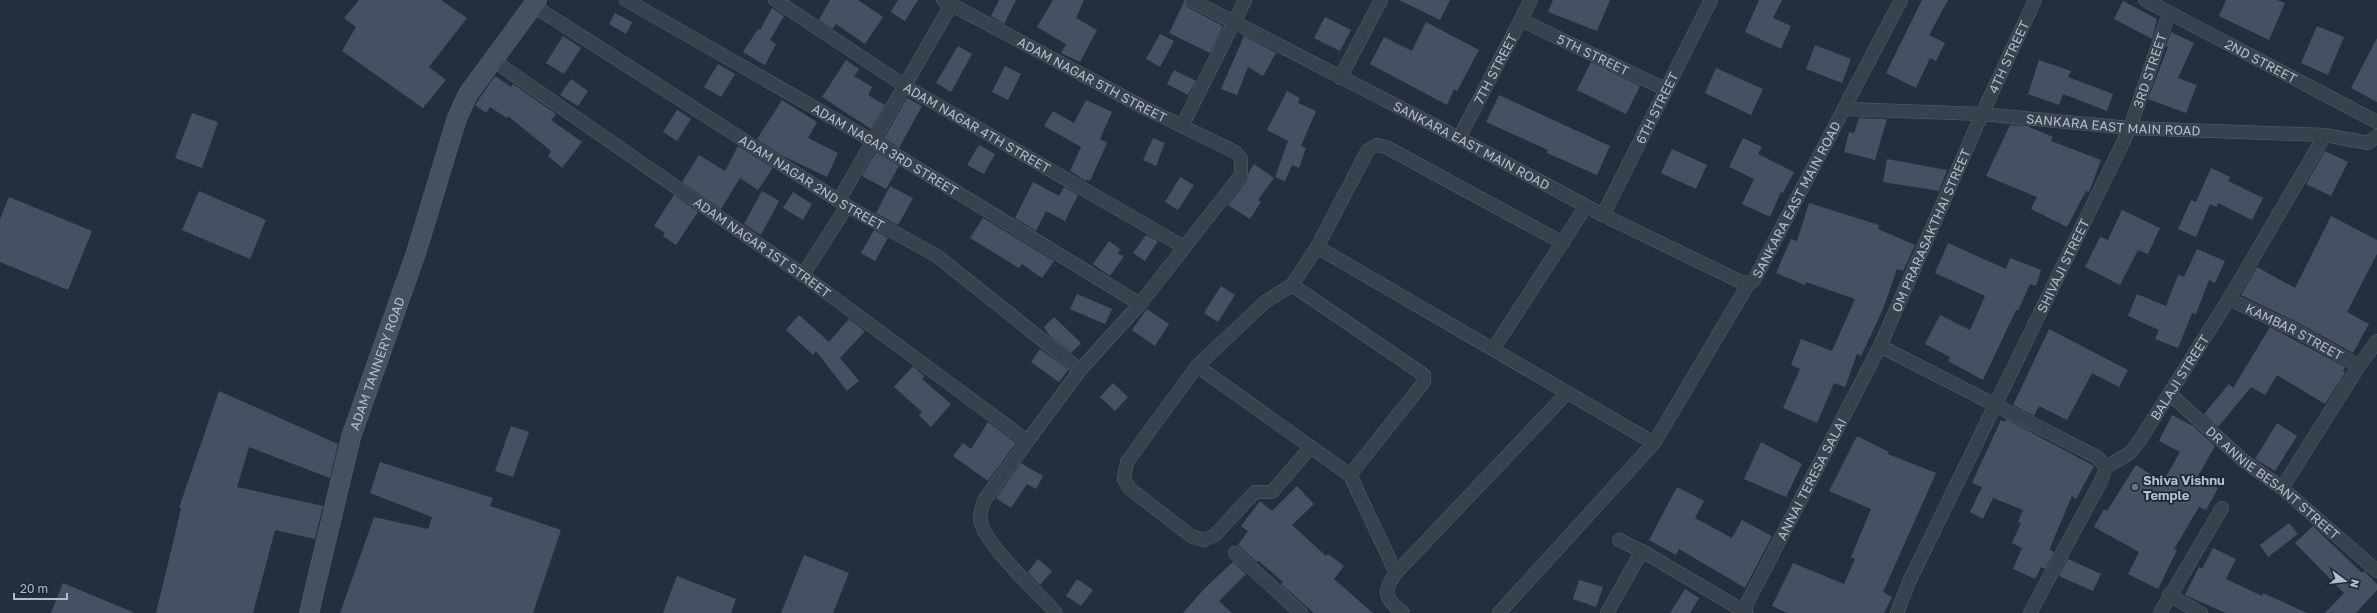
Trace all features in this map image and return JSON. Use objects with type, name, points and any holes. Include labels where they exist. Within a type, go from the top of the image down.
[{"type":"street","name":"ADAM NAGAR 3RD STREET","points":[[626,0],[873,141],[1140,304]]},
{"type":"street","name":"ADAM NAGAR 4TH STREET","points":[[774,0],[905,86],[1184,247]]},
{"type":"street","name":"SANKARA EAST MAIN ROAD","points":[[1191,0],[1459,138],[1603,215],[1741,282],[1749,283],[1754,280],[1845,109],[1982,114],[2130,128],[2325,134],[2373,140]]},
{"type":"street","points":[[1182,126],[1245,0]]},
{"type":"street","points":[[1340,78],[1381,0]]},
{"type":"street","name":"7TH STREET","points":[[1459,138],[1531,0]]},
{"type":"street","name":"6TH STREET","points":[[1603,215],[1711,0]]},
{"type":"street","points":[[1845,109],[1901,0]]},
{"type":"street","name":"4TH STREET","points":[[1982,114],[2036,0]]},
{"type":"street","name":"2ND STREET","points":[[2145,0],[2377,122]]},
{"type":"street","name":"ADAM TANNERY ROAD","points":[[309,613],[351,437],[416,253],[457,118],[468,94],[536,3]]},
{"type":"street","name":"ADAM NAGAR 2ND STREET","points":[[536,3],[843,203],[937,256],[1080,370]]},
{"type":"street","points":[[804,275],[843,203],[873,141],[905,86],[947,3]]},
{"type":"street","name":"ADAM NAGAR 5TH STREET","points":[[947,3],[1182,126],[1235,152],[1242,159],[1241,175],[1184,247]]},
{"type":"street","name":"3RD STREET","points":[[2130,128],[2169,13]]},
{"type":"street","name":"5TH STREET","points":[[1521,20],[1665,89]]},
{"type":"street","name":"ADAM NAGAR 1ST STREET","points":[[494,60],[804,275],[1027,441]]},
{"type":"street","name":"OM PRARASAKTHAI STREET","points":[[1880,346],[1982,114]]},
{"type":"street","name":"SHIVAJI STREET","points":[[1897,613],[1909,582],[1994,404],[2130,128]]},
{"type":"street","name":"BALAJI STREET","points":[[2106,467],[2130,453],[2170,394],[2230,299],[2325,134]]},
{"type":"street","points":[[1311,447],[1272,492],[1255,492],[1215,535],[1204,540],[1191,536],[1129,488],[1124,479],[1127,462],[1197,366],[1265,302],[1292,285],[1317,247],[1368,150],[1377,145],[1386,147],[1563,243]]},
{"type":"street","points":[[1494,348],[1586,206]]},
{"type":"street","points":[[1056,613],[988,539],[981,523],[980,512],[986,499],[1080,370],[1140,304],[1184,247]]},
{"type":"street","points":[[1317,247],[1494,348],[1566,394],[1654,443]]},
{"type":"street","points":[[1500,613],[1654,443],[1749,283]]},
{"type":"street","points":[[1292,285],[1424,375],[1424,382],[1350,475]]},
{"type":"street","name":"KAMBAR STREET","points":[[2230,299],[2293,329],[2359,366]]},
{"type":"street","points":[[2282,488],[2359,366],[2377,341]]},
{"type":"street","points":[[1880,346],[2097,457],[2106,467],[2101,481],[2030,613]]},
{"type":"street","name":"ANNAI TERESA SALAI","points":[[1744,612],[1880,346]]},
{"type":"street","points":[[1197,366],[1350,475],[1396,573]]},
{"type":"street","points":[[1403,613],[1389,602],[1387,594],[1389,584],[1396,573],[1566,394]]},
{"type":"street","name":"DR ANNIE BESANT STREET","points":[[2170,394],[2244,461],[2282,488],[2377,571]]},
{"type":"street","points":[[2160,613],[2169,595],[2222,508]]},
{"type":"street","points":[[1619,540],[1642,551],[1744,612]]},
{"type":"street","points":[[1607,613],[1642,551]]},
{"type":"street","points":[[1235,553],[1301,613]]},
{"type":"street","points":[[2169,595],[2201,613]]},
{"type":"building","points":[[359,0],[441,0],[467,18],[429,67],[446,80],[423,108],[342,51],[356,27],[344,18]]},
{"type":"building","points":[[830,0],[858,0],[883,17],[865,44],[836,24],[833,29],[819,20]]},
{"type":"building","points":[[898,0],[918,0],[905,21],[891,12]]},
{"type":"building","points":[[999,0],[1016,0],[1004,24],[991,16]]},
{"type":"building","points":[[1053,0],[1084,0],[1076,18],[1097,30],[1080,62],[1061,53],[1066,44],[1037,27]]},
{"type":"building","points":[[1399,0],[1450,0],[1440,20]]},
{"type":"building","points":[[1553,0],[1610,0],[1597,31],[1548,12]]},
{"type":"building","points":[[1759,0],[1782,0],[1773,18],[1791,26],[1781,49],[1745,32]]},
{"type":"building","points":[[1922,0],[1948,0],[1929,35],[1945,43],[1936,61],[1930,58],[1916,88],[1886,73]]},
{"type":"building","points":[[2226,0],[2277,0],[2285,3],[2269,40],[2219,16]]},
{"type":"building","points":[[2123,1],[2157,19],[2152,39],[2114,19]]},
{"type":"building","points":[[1184,2],[1187,7],[1223,26],[1210,53],[1169,33]]},
{"type":"building","points":[[772,8],[784,16],[770,40],[776,44],[765,65],[743,52],[758,29],[760,30]]},
{"type":"building","points":[[615,13],[632,22],[626,34],[609,24]]},
{"type":"building","points":[[1325,17],[1351,30],[1340,51],[1314,38]]},
{"type":"building","points":[[1426,22],[1479,50],[1457,91],[1454,89],[1447,105],[1370,64],[1384,37],[1412,51]]},
{"type":"building","points":[[2317,26],[2344,37],[2328,75],[2301,63]]},
{"type":"building","points":[[2171,32],[2194,43],[2178,78],[2197,85],[2186,113],[2148,99],[2168,47],[2166,46]]},
{"type":"building","points":[[1160,34],[1174,41],[1160,67],[1146,59]]},
{"type":"building","points":[[563,36],[581,48],[564,74],[546,63]]},
{"type":"building","points":[[1244,36],[1276,53],[1263,76],[1248,67],[1237,95],[1221,89]]},
{"type":"building","points":[[2377,38],[2377,102],[2351,88]]},
{"type":"building","points":[[1815,45],[1851,59],[1842,83],[1806,69]]},
{"type":"building","points":[[958,46],[972,54],[951,92],[936,83]]},
{"type":"building","points":[[846,60],[859,69],[854,76],[872,87],[868,95],[885,105],[871,129],[822,97]]},
{"type":"building","points":[[2039,60],[2071,71],[2068,77],[2113,94],[2107,111],[2063,94],[2059,105],[2028,94]]},
{"type":"building","points":[[1591,62],[1640,86],[1626,114],[1577,90]]},
{"type":"building","points":[[718,64],[735,74],[721,97],[704,87]]},
{"type":"building","points":[[1005,66],[1021,74],[1008,100],[992,92]]},
{"type":"building","points":[[1716,68],[1763,89],[1751,115],[1705,93]]},
{"type":"building","points":[[1174,70],[1196,81],[1188,95],[1167,84]]},
{"type":"building","points":[[495,76],[511,87],[513,84],[556,114],[551,120],[582,142],[562,168],[548,156],[551,151],[508,116],[507,118],[490,107],[486,113],[475,105]]},
{"type":"building","points":[[571,79],[588,91],[578,106],[560,95]]},
{"type":"building","points":[[1287,91],[1300,98],[1298,103],[1316,111],[1301,146],[1306,148],[1299,168],[1292,165],[1285,181],[1275,177],[1288,141],[1267,130]]},
{"type":"building","points":[[1499,95],[1610,146],[1597,175],[1547,153],[1548,150],[1486,122]]},
{"type":"building","points":[[907,98],[922,106],[899,148],[884,138]]},
{"type":"building","points":[[782,100],[817,122],[808,138],[838,153],[827,177],[781,155],[757,139]]},
{"type":"building","points":[[1086,100],[1112,112],[1100,139],[1107,143],[1090,181],[1087,179],[1086,181],[1070,171],[1081,147],[1044,126],[1053,111],[1074,123]]},
{"type":"building","points":[[677,110],[691,119],[677,141],[663,132]]},
{"type":"building","points":[[192,113],[218,122],[202,168],[175,158]]},
{"type":"building","points":[[1859,118],[1887,119],[1875,160],[1844,152],[1849,132],[1854,133]]},
{"type":"building","points":[[2010,125],[2027,126],[2053,137],[2051,141],[2101,160],[2089,192],[2086,191],[2067,227],[2031,209],[2037,197],[1986,176]]},
{"type":"building","points":[[1153,138],[1165,143],[1156,166],[1143,160]]},
{"type":"building","points":[[1743,138],[1762,147],[1758,154],[1794,172],[1783,193],[1781,192],[1770,217],[1742,204],[1754,179],[1729,167]]},
{"type":"building","points":[[979,145],[995,154],[984,174],[967,165]]},
{"type":"building","points":[[738,146],[773,168],[758,190],[740,178],[721,209],[682,182],[699,155],[725,171]]},
{"type":"building","points":[[1672,149],[1707,165],[1696,189],[1661,173]]},
{"type":"building","points":[[2325,151],[2348,162],[2331,196],[2306,184]]},
{"type":"building","points":[[876,152],[899,166],[886,189],[862,176]]},
{"type":"building","points":[[1887,159],[1947,170],[1939,191],[1883,182]]},
{"type":"building","points":[[1254,164],[1274,178],[1258,200],[1261,202],[1250,219],[1228,205],[1247,180],[1249,172]]},
{"type":"building","points":[[2211,168],[2230,177],[2228,181],[2263,198],[2252,220],[2218,203],[2217,207],[2210,204],[2196,237],[2178,229],[2191,200],[2196,202]]},
{"type":"building","points":[[1180,177],[1194,185],[1178,210],[1165,202]]},
{"type":"building","points":[[1033,182],[1059,196],[1064,187],[1078,195],[1065,221],[1046,211],[1036,231],[1015,218]]},
{"type":"building","points":[[890,186],[913,198],[898,225],[876,213]]},
{"type":"building","points":[[199,191],[266,220],[250,259],[182,230]]},
{"type":"building","points":[[762,191],[779,201],[761,235],[744,224]]},
{"type":"building","points":[[793,192],[812,204],[803,220],[783,208]]},
{"type":"building","points":[[674,195],[698,212],[676,245],[663,236],[665,233],[654,226]]},
{"type":"building","points":[[9,197],[92,231],[68,290],[0,262],[0,219]]},
{"type":"building","points":[[1809,203],[1879,225],[1878,229],[1915,245],[1903,271],[1897,269],[1883,309],[1861,356],[1857,354],[1845,387],[1834,383],[1817,423],[1783,408],[1800,369],[1791,365],[1801,339],[1832,351],[1855,299],[1806,282],[1805,285],[1776,273],[1791,239],[1797,241]]},
{"type":"building","points":[[2122,210],[2160,228],[2148,254],[2138,250],[2120,285],[2085,267],[2100,237],[2108,240]]},
{"type":"building","points":[[2331,216],[2377,240],[2377,254],[2347,312],[2369,324],[2353,353],[2297,322],[2241,295],[2257,267],[2295,288]]},
{"type":"building","points":[[983,218],[1054,261],[1042,278],[1022,264],[1019,268],[970,238]]},
{"type":"building","points":[[874,230],[888,238],[875,261],[861,253]]},
{"type":"building","points":[[1146,235],[1158,241],[1145,261],[1133,253]]},
{"type":"building","points":[[1109,241],[1120,249],[1118,254],[1124,256],[1110,276],[1093,264]]},
{"type":"building","points":[[1948,243],[2006,269],[2010,258],[2041,270],[2036,286],[2030,284],[2018,311],[2016,310],[1983,380],[1948,361],[1950,357],[1925,344],[1940,315],[1970,330],[1985,296],[1935,273]]},
{"type":"building","points":[[2197,249],[2225,261],[2215,283],[2209,280],[2196,314],[2192,313],[2178,348],[2155,339],[2159,330],[2128,316],[2137,294],[2166,306],[2178,275],[2184,277]]},
{"type":"building","points":[[1221,286],[1235,295],[1218,322],[1204,313]]},
{"type":"building","points":[[1077,294],[1112,309],[1105,324],[1070,309]]},
{"type":"building","points":[[1147,309],[1169,324],[1155,346],[1132,330]]},
{"type":"building","points":[[799,315],[829,342],[849,319],[865,331],[840,358],[859,381],[847,391],[816,351],[813,355],[786,330]]},
{"type":"building","points":[[1054,317],[1081,343],[1071,353],[1050,336],[1044,327]]},
{"type":"building","points":[[2270,327],[2345,367],[2343,371],[2345,373],[2325,404],[2277,375],[2265,395],[2251,387],[2218,427],[2204,414],[2229,384],[2233,388]]},
{"type":"building","points":[[2049,329],[2128,370],[2119,387],[2092,373],[2067,420],[2039,406],[2034,416],[2013,405]]},
{"type":"building","points":[[1040,349],[1068,370],[1059,382],[1031,362]]},
{"type":"building","points":[[913,366],[924,376],[922,379],[951,404],[931,427],[919,415],[922,412],[894,387]]},
{"type":"building","points":[[1113,383],[1128,397],[1115,411],[1100,397]]},
{"type":"building","points":[[219,391],[338,444],[330,478],[249,447],[237,487],[323,506],[315,539],[275,530],[253,613],[156,613],[181,509],[179,508]]},
{"type":"building","points":[[2172,415],[2193,426],[2215,446],[2198,476],[2218,488],[2206,510],[2199,507],[2174,549],[2177,550],[2158,589],[2128,574],[2139,552],[2094,527],[2104,509],[2107,511],[2136,465],[2163,482],[2180,452],[2159,441]]},
{"type":"building","points":[[2006,419],[2094,466],[2076,499],[2072,496],[2052,543],[2050,550],[2054,552],[2045,569],[2041,567],[2035,579],[2013,569],[2022,548],[2012,543],[2021,523],[2018,522],[2023,510],[1993,498],[1983,519],[1970,512],[1982,487],[1972,483],[2001,420],[2005,422]]},
{"type":"building","points":[[988,422],[1016,443],[988,481],[953,456],[963,443],[971,449]]},
{"type":"building","points":[[2277,423],[2297,436],[2275,471],[2255,459]]},
{"type":"building","points":[[511,426],[529,432],[513,477],[495,471]]},
{"type":"building","points":[[1857,436],[1889,452],[1888,454],[1936,473],[1883,592],[1892,597],[1884,613],[1787,613],[1772,606],[1793,563],[1844,584],[1855,559],[1851,557],[1871,509],[1829,491]]},
{"type":"building","points":[[1761,442],[1802,464],[1786,497],[1744,479]]},
{"type":"building","points":[[380,462],[493,498],[490,506],[561,530],[533,613],[340,613],[374,517],[428,529],[432,517],[370,493]]},
{"type":"building","points":[[1021,463],[1043,476],[1036,489],[1027,484],[1011,508],[996,498]]},
{"type":"building","points":[[1297,486],[1314,504],[1292,525],[1326,556],[1328,554],[1344,566],[1334,579],[1373,613],[1314,613],[1281,584],[1283,582],[1238,545],[1248,531],[1241,526],[1260,501],[1272,511]]},
{"type":"building","points":[[1677,487],[1704,501],[1695,518],[1732,538],[1742,520],[1772,536],[1745,588],[1679,549],[1676,555],[1649,540]]},
{"type":"building","points":[[2289,523],[2298,534],[2268,557],[2260,545]]},
{"type":"building","points":[[2313,526],[2362,573],[2364,571],[2377,584],[2377,590],[2356,613],[2325,613],[2344,593],[2295,543]]},
{"type":"building","points":[[2213,548],[2236,559],[2226,579],[2262,596],[2263,593],[2307,613],[2226,613],[2185,595],[2199,567],[2202,569]]},
{"type":"building","points":[[804,555],[849,573],[833,613],[781,613]]},
{"type":"building","points":[[1038,559],[1052,571],[1040,585],[1028,572]]},
{"type":"building","points":[[2068,559],[2101,574],[2093,591],[2059,576]]},
{"type":"building","points":[[1233,562],[1246,574],[1219,601],[1232,613],[1183,613],[1204,589]]},
{"type":"building","points":[[677,576],[736,599],[731,613],[663,613]]},
{"type":"building","points":[[1077,579],[1093,590],[1081,606],[1066,596]]},
{"type":"building","points":[[1579,580],[1603,587],[1596,607],[1573,599]]},
{"type":"building","points":[[63,583],[135,613],[51,613]]},
{"type":"building","points":[[1685,589],[1699,598],[1690,613],[1670,613]]},
{"type":"place","name":"Shiva Vishnu Temple","points":[[2135,487]]}]
